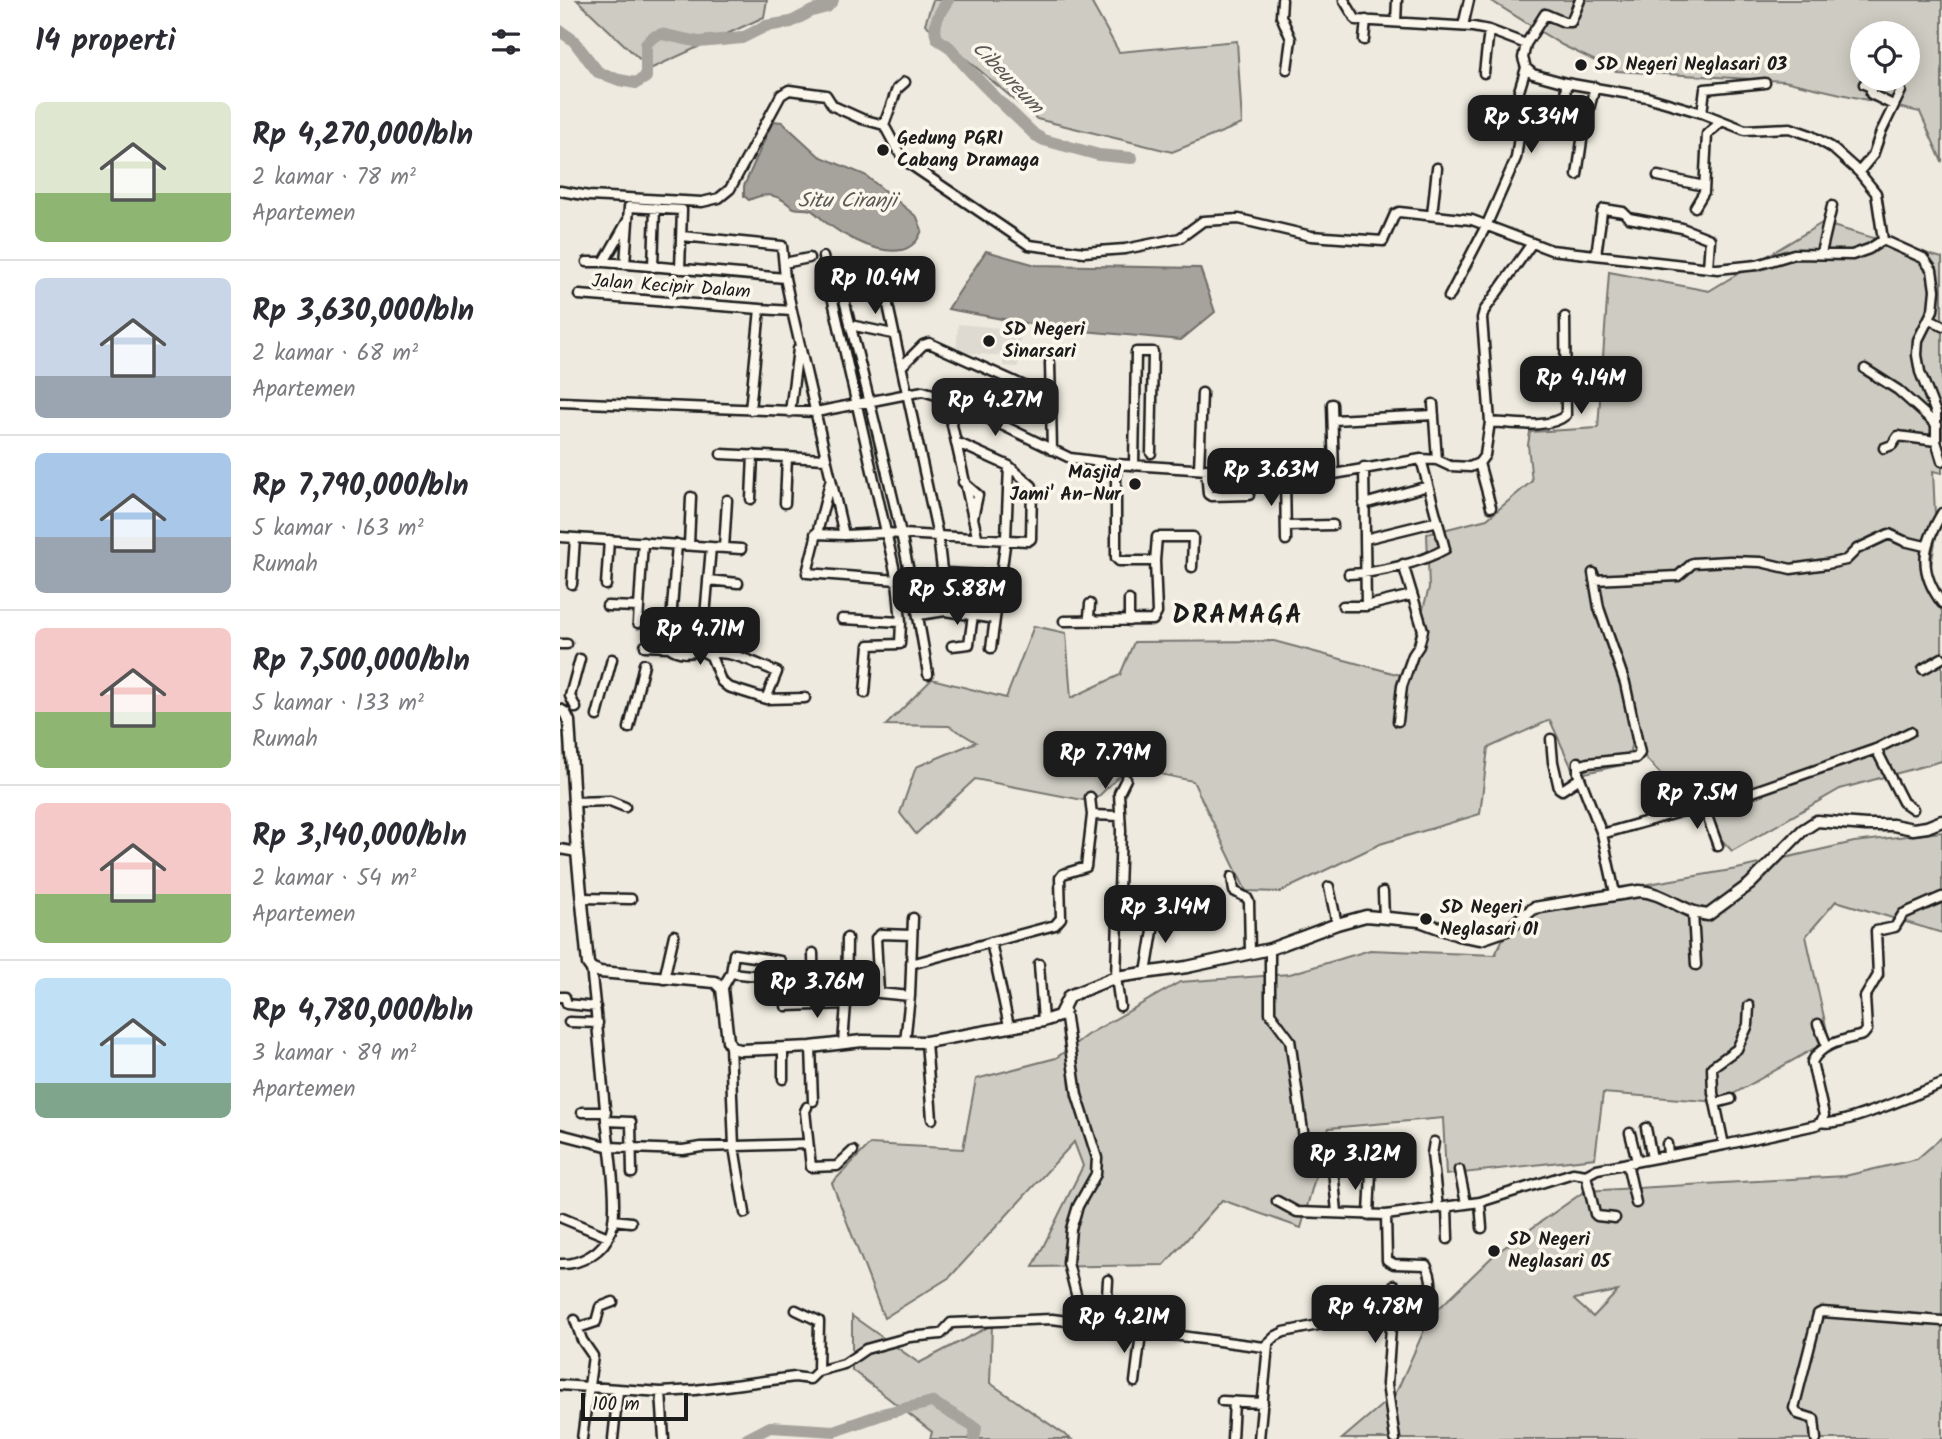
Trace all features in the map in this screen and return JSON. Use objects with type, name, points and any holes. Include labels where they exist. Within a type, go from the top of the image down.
[{"type":"street","points":[[1282,0],[1281,16],[1291,39],[1287,69]]},
{"type":"street","points":[[1344,0],[1354,18],[1463,26],[1489,30],[1526,44]]},
{"type":"street","points":[[1396,22],[1397,0]]},
{"type":"street","points":[[1463,26],[1469,0]]},
{"type":"street","points":[[1580,0],[1571,22],[1545,14],[1526,44],[1523,58],[1526,68],[1533,74],[1566,83],[1639,95],[1753,131],[1790,128],[1802,131],[1824,143],[1859,172],[1878,198],[1883,240]]},
{"type":"street","points":[[1364,40],[1366,20]]},
{"type":"street","points":[[1484,73],[1489,30]]},
{"type":"street","points":[[1449,296],[1487,225],[1516,158],[1519,91],[1526,68]]},
{"type":"street","points":[[884,125],[898,89],[905,82]]},
{"type":"street","points":[[1566,83],[1564,120],[1584,127]]},
{"type":"street","points":[[1702,113],[1705,89],[1765,83]]},
{"type":"street","points":[[1577,175],[1584,127],[1595,88]]},
{"type":"street","points":[[560,191],[589,196],[702,202],[719,198],[730,189],[781,95],[789,90],[826,95],[835,107],[884,125],[898,151],[912,165],[1033,246],[1084,252],[1125,249],[1180,238],[1203,220],[1238,219],[1311,236],[1383,241],[1397,212],[1459,218],[1487,225],[1551,250],[1708,268],[1745,268],[1787,255],[1852,254],[1869,249],[1883,240]]},
{"type":"street","points":[[1871,91],[1871,94],[1893,105]]},
{"type":"street","points":[[1859,172],[1873,155],[1900,91]]},
{"type":"street","points":[[1695,207],[1702,196],[1704,186],[1706,137],[1709,131],[1722,121]]},
{"type":"street","points":[[1432,215],[1437,168]]},
{"type":"street","points":[[1658,177],[1704,186]]},
{"type":"street","points":[[1821,253],[1832,206]]},
{"type":"street","points":[[625,264],[629,207],[655,208],[683,211],[680,269]]},
{"type":"street","points":[[653,267],[655,208]]},
{"type":"street","points":[[1596,255],[1602,212],[1607,209],[1623,212],[1629,218],[1682,228],[1710,239],[1708,268]]},
{"type":"street","points":[[604,262],[628,220]]},
{"type":"street","points":[[682,236],[781,245],[792,311],[844,535]]},
{"type":"street","points":[[1883,240],[1923,258],[1931,265],[1934,298],[1929,318],[1918,340],[1916,355],[1935,408],[1936,441],[1942,461]]},
{"type":"street","points":[[1491,507],[1479,463],[1487,449],[1490,422],[1482,318],[1484,311],[1532,243]]},
{"type":"street","points":[[823,257],[897,580],[901,622],[899,645],[871,644],[868,647],[865,693]]},
{"type":"street","points":[[784,263],[809,258]]},
{"type":"street","points":[[587,262],[785,278]]},
{"type":"street","points":[[827,277],[886,303],[902,366],[944,572],[1001,576]]},
{"type":"street","points":[[840,283],[912,578],[928,674]]},
{"type":"street","name":"Jalan Kecipir Dalam","points":[[579,295],[792,311]]},
{"type":"street","points":[[750,410],[760,309]]},
{"type":"street","points":[[1490,422],[1543,423],[1560,420],[1566,415],[1565,317]]},
{"type":"street","points":[[1929,318],[1942,326]]},
{"type":"street","points":[[850,325],[893,334]]},
{"type":"street","points":[[790,412],[799,341]]},
{"type":"street","points":[[902,366],[923,345],[929,344],[1051,398]]},
{"type":"street","points":[[1134,465],[1136,352],[1153,352],[1151,453]]},
{"type":"street","points":[[1050,363],[1052,450]]},
{"type":"street","points":[[1864,369],[1898,390],[1937,425]]},
{"type":"street","points":[[560,402],[816,412],[923,391],[946,398],[1070,458],[1116,464],[1285,475],[1335,474],[1421,458],[1457,467],[1479,463]]},
{"type":"street","points":[[1202,393],[1203,469],[1208,494],[1249,495],[1250,472]]},
{"type":"street","points":[[946,398],[977,536]]},
{"type":"street","points":[[1332,404],[1335,474]]},
{"type":"street","points":[[1433,404],[1437,460]]},
{"type":"street","points":[[1333,420],[1434,415]]},
{"type":"street","points":[[1884,448],[1892,445],[1898,436],[1936,441]]},
{"type":"street","points":[[816,534],[885,533],[977,536],[1028,541],[1031,539],[1033,489],[1030,484],[1009,466],[956,442]]},
{"type":"street","points":[[721,454],[826,459]]},
{"type":"street","points":[[751,499],[753,455]]},
{"type":"street","points":[[785,503],[787,457]]},
{"type":"street","points":[[1349,574],[1366,573],[1444,551],[1421,458]]},
{"type":"street","points":[[1116,464],[1116,558],[1119,561],[1155,561]]},
{"type":"street","points":[[991,648],[1006,538],[1009,466]]},
{"type":"street","points":[[1364,467],[1366,606]]},
{"type":"street","points":[[1285,475],[1286,540]]},
{"type":"street","points":[[831,480],[806,569],[808,573],[897,580],[912,578]]},
{"type":"street","points":[[1364,504],[1428,486]]},
{"type":"street","points":[[690,545],[691,497]]},
{"type":"street","points":[[724,548],[727,500]]},
{"type":"street","points":[[1942,513],[1925,546],[1928,573],[1942,603]]},
{"type":"street","points":[[1365,539],[1438,521]]},
{"type":"street","points":[[1286,526],[1333,525]]},
{"type":"street","points":[[1615,893],[1602,834],[1577,770],[1579,764],[1636,758],[1640,752],[1625,683],[1602,618],[1594,577],[1680,576],[1693,563],[1761,562],[1791,569],[1828,564],[1846,560],[1857,549],[1889,534],[1925,546]]},
{"type":"street","points":[[560,537],[741,549]]},
{"type":"street","points":[[1064,621],[1151,620],[1157,616],[1157,537],[1193,537],[1192,567]]},
{"type":"street","points":[[572,584],[576,538]]},
{"type":"street","points":[[606,585],[609,540]]},
{"type":"street","points":[[638,623],[643,541]]},
{"type":"street","points":[[669,648],[677,544]]},
{"type":"street","points":[[711,547],[705,652],[724,685],[766,699],[805,698]]},
{"type":"street","points":[[1398,721],[1402,686],[1422,635],[1421,623],[1403,564]]},
{"type":"street","points":[[708,580],[738,583]]},
{"type":"street","points":[[1343,606],[1366,606],[1412,595]]},
{"type":"street","points":[[1129,600],[1129,621]]},
{"type":"street","points":[[1090,604],[1089,616],[1095,621]]},
{"type":"street","points":[[607,606],[639,607]]},
{"type":"street","points":[[919,615],[946,611],[995,619]]},
{"type":"street","points":[[952,646],[969,645],[973,615]]},
{"type":"street","points":[[842,619],[901,622]]},
{"type":"street","points":[[645,646],[669,648],[675,652],[732,655],[777,672],[766,699]]},
{"type":"street","points":[[1923,669],[1942,657]]},
{"type":"street","points":[[576,708],[570,696],[580,659]]},
{"type":"street","points":[[597,716],[612,659]]},
{"type":"street","points":[[629,728],[644,664]]},
{"type":"street","points":[[560,710],[566,714],[569,721],[577,852],[598,1023],[610,1147],[613,1220],[608,1237],[602,1245],[575,1263],[560,1264]]},
{"type":"street","points":[[1602,834],[1738,797],[1876,749],[1910,732]]},
{"type":"street","points":[[1551,739],[1559,788],[1568,788],[1580,778]]},
{"type":"street","points":[[1876,749],[1903,802],[1913,809]]},
{"type":"street","points":[[1120,1006],[1115,977],[1119,793],[1126,779]]},
{"type":"street","points":[[911,964],[1051,926],[1060,920],[1059,878],[1086,867],[1092,815],[1090,797]]},
{"type":"street","points":[[573,802],[610,801],[625,807]]},
{"type":"street","points":[[1703,805],[1718,846]]},
{"type":"street","points":[[1092,815],[1120,816]]},
{"type":"street","points":[[730,1045],[740,1049],[811,1047],[843,1043],[926,1042],[1043,1021],[1057,1017],[1069,996],[1115,977],[1187,967],[1270,949],[1366,916],[1420,921],[1458,935],[1481,939],[1507,930],[1534,908],[1615,893],[1650,891],[1693,913],[1711,914],[1750,884],[1803,830],[1817,821],[1918,829],[1942,821]]},
{"type":"street","points":[[560,849],[577,852]]},
{"type":"street","points":[[1232,877],[1234,891],[1249,902],[1250,953]]},
{"type":"street","points":[[1329,887],[1337,924]]},
{"type":"street","points":[[1383,892],[1384,918]]},
{"type":"street","points":[[1821,1122],[1824,1115],[1823,1105],[1812,1062],[1827,1046],[1863,1035],[1867,1030],[1865,997],[1878,974],[1876,931],[1895,927],[1903,914],[1942,897]]},
{"type":"street","points":[[582,898],[631,899]]},
{"type":"street","points":[[1146,973],[1156,913]]},
{"type":"street","points":[[1693,913],[1696,965]]},
{"type":"street","points":[[905,1042],[913,918]]},
{"type":"street","points":[[910,996],[879,993],[876,938],[881,934],[912,935]]},
{"type":"street","points":[[664,979],[674,935]]},
{"type":"street","points":[[843,1043],[847,938]]},
{"type":"street","points":[[991,942],[1009,1026]]},
{"type":"street","points":[[1270,949],[1270,1013],[1290,1040],[1306,1144],[1332,1158],[1337,1212]]},
{"type":"street","points":[[813,953],[814,1005]]},
{"type":"street","points":[[722,989],[731,973],[734,954],[780,961],[779,978],[731,973]]},
{"type":"street","points":[[1039,964],[1043,1021]]},
{"type":"street","points":[[591,968],[600,972],[664,979],[712,981],[722,989],[730,1045],[734,1147],[745,1213]]},
{"type":"street","points":[[560,997],[565,996],[567,1004],[596,1007]]},
{"type":"street","points":[[786,1006],[846,1004]]},
{"type":"street","points":[[1064,1005],[1077,1095],[1097,1158],[1096,1174],[1078,1206],[1071,1229],[1068,1263],[1084,1325]]},
{"type":"street","points":[[1724,1145],[1711,1082],[1712,1067],[1737,1049],[1748,1025],[1749,1006]]},
{"type":"street","points":[[569,1022],[598,1023]]},
{"type":"street","points":[[1818,1024],[1827,1046]]},
{"type":"street","points":[[926,1042],[932,1119]]},
{"type":"street","points":[[811,1047],[810,1104],[805,1110],[812,1168],[837,1166],[853,1151]]},
{"type":"street","points":[[783,1048],[783,1079]]},
{"type":"street","points":[[1277,1201],[1297,1212],[1369,1215],[1480,1202],[1573,1172],[1586,1175],[1597,1169],[1724,1145],[1821,1122],[1829,1125],[1942,1084]]},
{"type":"street","points":[[1716,1103],[1731,1099]]},
{"type":"street","points":[[582,1112],[630,1121],[632,1173]]},
{"type":"street","points":[[1646,1128],[1652,1158]]},
{"type":"street","points":[[1630,1133],[1637,1161]]},
{"type":"street","points":[[560,1134],[610,1147],[631,1148],[683,1150],[698,1147],[808,1144]]},
{"type":"street","points":[[1434,1142],[1432,1154],[1448,1239]]},
{"type":"street","points":[[1667,1144],[1668,1155]]},
{"type":"street","points":[[1627,1163],[1636,1203]]},
{"type":"street","points":[[1459,1170],[1466,1203]]},
{"type":"street","points":[[1369,1215],[1371,1171]]},
{"type":"street","points":[[1586,1175],[1595,1214],[1615,1218]]},
{"type":"street","points":[[1480,1202],[1482,1228]]},
{"type":"street","points":[[560,1385],[661,1392],[795,1377],[810,1379],[818,1371],[844,1364],[866,1349],[910,1336],[940,1335],[951,1323],[995,1323],[1042,1318],[1261,1348],[1284,1332],[1426,1303],[1431,1282],[1429,1270],[1424,1264],[1394,1264],[1387,1260],[1386,1215]]},
{"type":"street","points":[[562,1218],[608,1237]]},
{"type":"street","points":[[613,1220],[631,1222]]},
{"type":"street","points":[[1105,1328],[1108,1280]]},
{"type":"street","points":[[1394,1285],[1387,1384],[1395,1439]]},
{"type":"street","points":[[582,1439],[593,1356],[582,1340],[577,1324],[596,1322],[600,1307],[613,1302]]},
{"type":"street","points":[[796,1310],[819,1321],[818,1371]]},
{"type":"street","points":[[1816,1439],[1814,1419],[1798,1414],[1794,1408],[1818,1314],[1860,1313],[1942,1321]]},
{"type":"street","points":[[1135,1382],[1141,1333]]},
{"type":"street","points":[[1259,1439],[1268,1345]]},
{"type":"street","points":[[614,1439],[618,1391]]},
{"type":"street","points":[[661,1392],[664,1439]]},
{"type":"street","points":[[1222,1401],[1263,1403]]},
{"type":"street","points":[[1232,1439],[1234,1402]]},
{"type":"shaded area","points":[[577,0],[767,0],[764,17],[650,69]]},
{"type":"shaded area","points":[[933,0],[1090,0],[1119,52],[1237,41],[1242,124],[1172,152],[1037,119],[925,24]]},
{"type":"shaded area","points":[[1490,0],[1942,0],[1942,162],[1920,112],[1784,81],[1616,71],[1562,45]]},
{"type":"shaded area","points":[[1822,223],[1942,258],[1942,473],[1933,471],[1936,536],[1929,578],[1942,612],[1942,761],[1840,789],[1732,851],[1641,753],[1633,737],[1627,764],[1575,775],[1550,720],[1488,748],[1480,814],[1380,844],[1280,892],[1246,891],[1193,781],[1128,767],[1093,802],[975,779],[916,834],[900,813],[916,767],[976,742],[949,726],[886,725],[932,679],[1006,698],[1034,626],[1066,633],[1071,698],[1120,675],[1134,642],[1274,641],[1404,676],[1429,588],[1427,534],[1487,519],[1532,481],[1528,445],[1530,432],[1598,428],[1609,272],[1709,291]]},
{"type":"shaded area","name":"SD Negeri Sinarsari","points":[[958,324],[1021,330],[1018,367],[1003,366],[1003,356],[956,352]]},
{"type":"shaded area","points":[[1942,832],[1942,933],[1836,901],[1806,936],[1829,1040],[1719,1102],[1603,1093],[1595,1158],[1446,1175],[1443,1118],[1329,1128],[1301,1228],[1222,1200],[1164,1265],[1033,1267],[1083,1166],[1074,1142],[950,1277],[884,1318],[832,1183],[870,1144],[963,1149],[976,1079],[1056,1058],[1087,1035],[1180,982],[1290,974],[1370,950],[1495,955],[1519,906],[1737,869],[1854,842]]},
{"type":"shaded area","points":[[1942,1137],[1942,1439],[1342,1439],[1396,1393],[1430,1317],[1495,1254],[1585,1191],[1845,1176],[1917,1159]],"holes":[[[1618,1291],[1593,1317],[1574,1300]]]},
{"type":"shaded area","points":[[852,1316],[919,1363],[992,1325],[990,1383],[1071,1439],[930,1439],[932,1432],[852,1370]]},
{"type":"water","name":"Situ Ciranji","points":[[773,121],[782,122],[819,156],[865,175],[917,217],[922,230],[915,242],[904,249],[878,249],[850,238],[811,210],[794,208],[769,195],[749,200],[744,196],[744,186]]},
{"type":"water","points":[[986,251],[1036,265],[1200,268],[1215,312],[1181,340],[1051,328],[948,309]]},
{"type":"waterway","name":"Cibeureum","points":[[560,31],[573,40],[598,72],[636,83],[646,77],[646,44],[653,37],[661,34],[699,42],[742,38],[766,26],[791,22],[827,7],[833,0]]},
{"type":"waterway","name":"Cibeureum","points":[[948,0],[937,21],[937,37],[1035,135],[1099,155],[1132,158]]},
{"type":"waterway","points":[[747,1439],[770,1427],[834,1431],[886,1413],[932,1402],[976,1428],[974,1439]]},
{"type":"place","name":"SD Negeri Neglasari 03","points":[[1581,65]]},
{"type":"place","name":"Gedung PGRI Cabang Dramaga","points":[[883,150]]},
{"type":"place","name":"SD Negeri Sinarsari","points":[[989,341]]},
{"type":"place","name":"Masjid Jami' An-Nur","points":[[1135,484]]},
{"type":"place","name":"SD Negeri Neglasari 01","points":[[1426,919]]},
{"type":"place","name":"SD Negeri Neglasari 05","points":[[1494,1251]]},
{"type":"district","name":"DRAMAGA","points":[[1238,616]]}]
